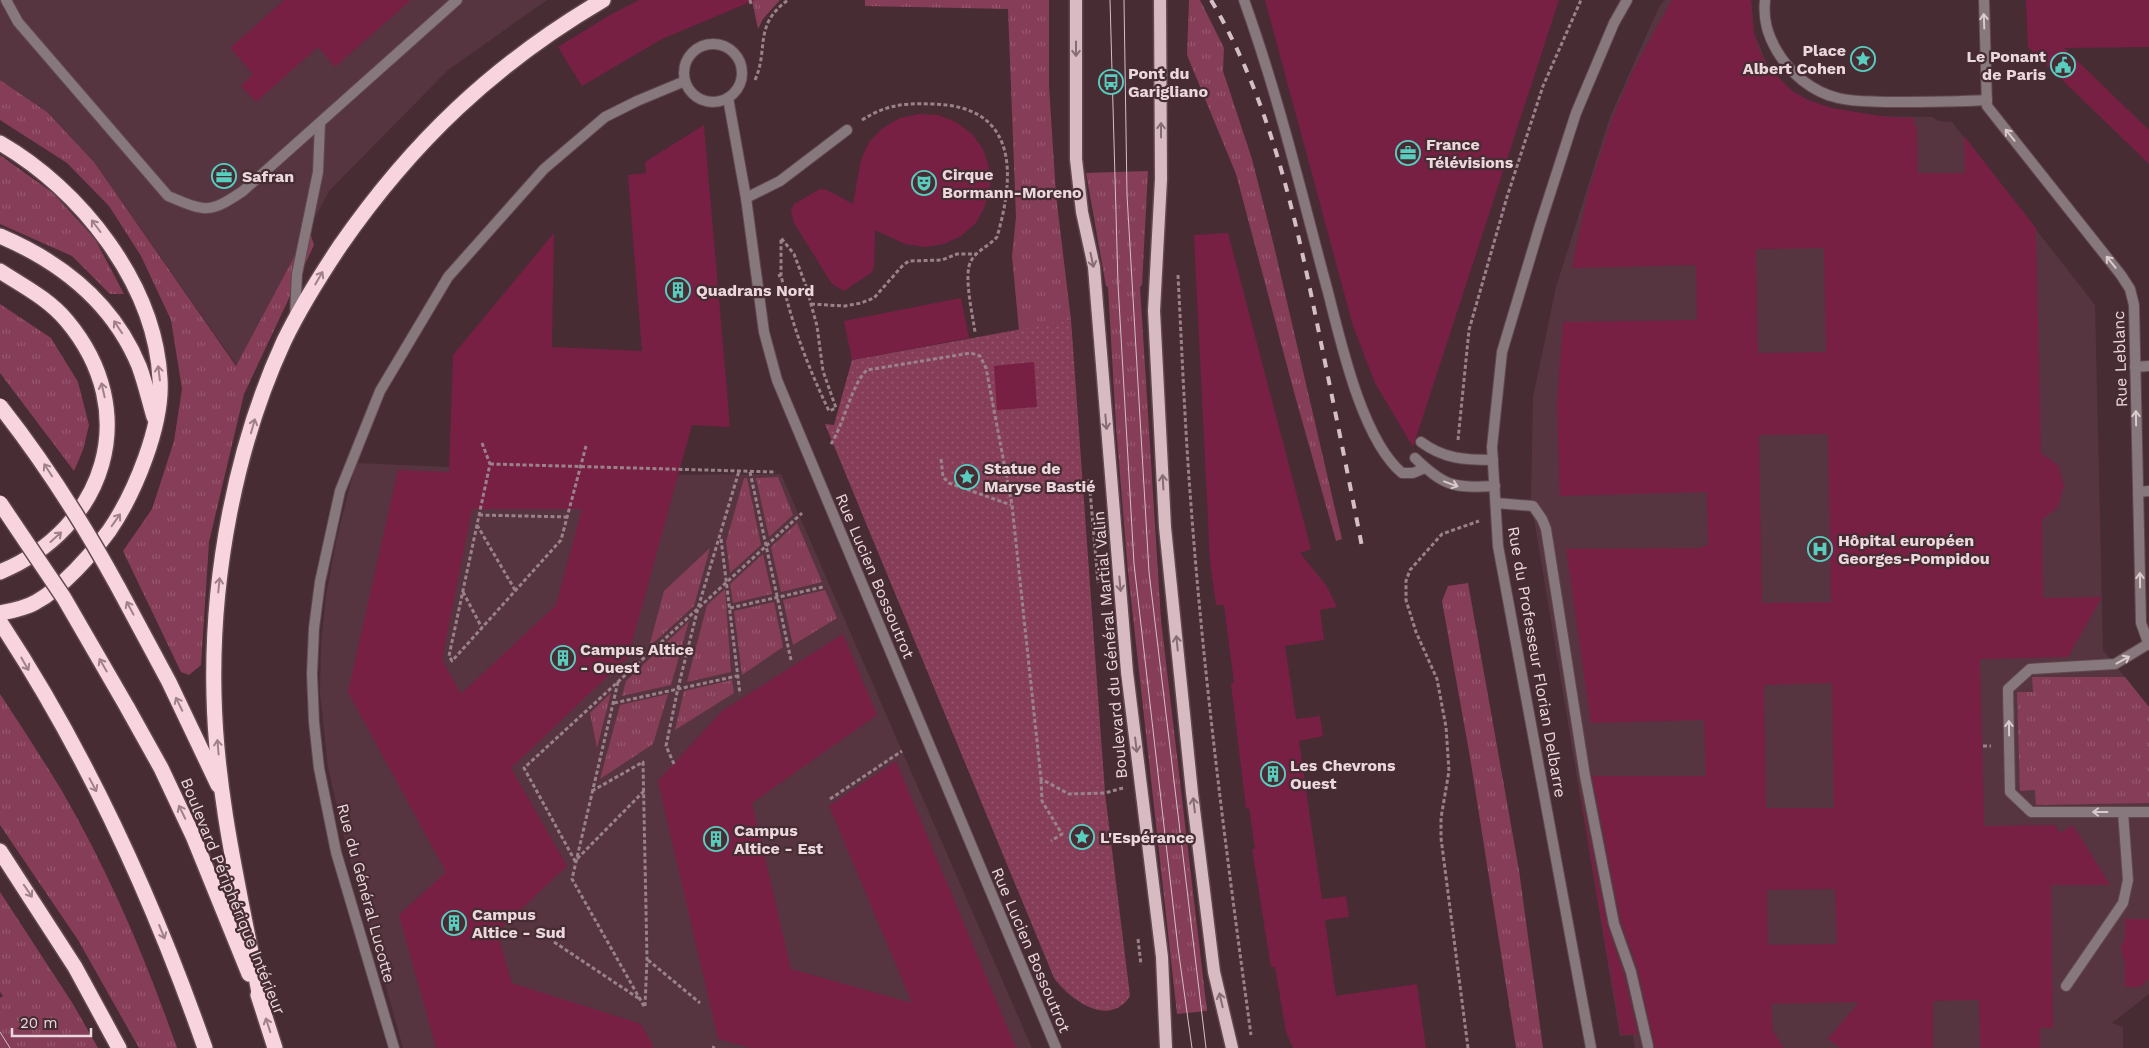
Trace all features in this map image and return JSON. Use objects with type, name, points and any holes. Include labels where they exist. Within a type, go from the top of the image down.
[{"type":"highway","points":[[261,1003],[222,796],[214,695],[218,586],[231,510],[262,396],[285,339],[322,273],[369,206],[426,138],[499,70],[536,43],[604,0]]},
{"type":"highway","points":[[0,143],[34,165],[78,205],[114,252],[132,281],[144,310],[157,357],[160,379],[155,421],[142,472],[121,513],[93,553],[36,602],[0,614]]},
{"type":"highway","points":[[0,236],[42,256],[74,279],[96,300],[126,340],[139,367],[155,421]]},
{"type":"highway","points":[[0,271],[54,307],[83,341],[101,379],[106,401],[107,423],[106,441],[97,483],[82,508],[68,526],[44,548],[0,572]]},
{"type":"highway","points":[[0,406],[34,450],[84,525],[169,682],[222,796]]},
{"type":"highway","name":"Boulevard Périphérique Intérieur","points":[[0,503],[64,598],[161,768],[193,836],[261,1003],[275,1048]]},
{"type":"highway","points":[[0,622],[71,742],[136,870],[206,1048]]},
{"type":"highway","points":[[0,851],[30,894],[75,967],[119,1048]]},
{"type":"main road","name":"Boulevard du Général Martial Valin","points":[[1076,0],[1076,159],[1082,212],[1094,267],[1127,672],[1162,957],[1166,1048]]},
{"type":"main road","points":[[1160,0],[1162,179],[1154,311],[1165,527],[1192,793],[1214,972],[1232,1048]]},
{"type":"street","points":[[6,0],[18,22],[168,196],[195,208],[218,208],[237,195],[457,0]]},
{"type":"street","points":[[1244,0],[1296,169],[1350,374],[1363,411],[1387,457],[1396,468],[1402,473],[1412,473],[1425,468]]},
{"type":"street","name":"Rue du Professeur Florian Delbarre","points":[[1591,1048],[1498,546],[1492,447],[1505,343],[1576,113],[1614,23],[1627,0]]},
{"type":"street","points":[[1765,0],[1763,17],[1772,43],[1786,66],[1803,81],[1821,91],[1838,98],[1861,101],[1950,103],[1987,100]]},
{"type":"street","name":"Rue Leblanc","points":[[1984,0],[1987,106],[2121,275],[2130,289],[2134,306],[2141,623],[2149,644]]},
{"type":"street","points":[[705,45],[725,47],[739,62],[742,72],[736,91],[728,98],[711,102],[702,100],[694,95],[685,81],[684,68],[688,58],[705,45]]},
{"type":"street","name":"Rue du Général Lucotte","points":[[394,1048],[336,852],[319,768],[315,731],[312,674],[314,628],[320,582],[340,492],[380,391],[448,277],[544,169],[605,117],[637,100],[685,81]]},
{"type":"street","name":"Rue Lucien Bossoutrot","points":[[728,98],[746,198],[764,332],[777,380],[1056,1048]]},
{"type":"street","points":[[294,323],[297,274],[318,172],[320,123]]},
{"type":"street","points":[[746,198],[780,182],[847,130]]},
{"type":"street","points":[[2135,367],[2149,366]]},
{"type":"street","points":[[1422,442],[1435,452],[1457,459],[1493,460]]},
{"type":"street","points":[[1415,458],[1437,478],[1452,485],[1462,488],[1494,486]]},
{"type":"street","points":[[2138,492],[2149,491]]},
{"type":"street","points":[[1496,503],[1533,506],[1546,529],[1585,776],[1612,914],[1631,972],[1648,1046]]},
{"type":"street","points":[[2149,644],[2115,664],[2030,669],[2008,689],[2010,792],[2032,812],[2149,812]]},
{"type":"street","points":[[2066,986],[2122,903],[2128,880],[2123,812]]},
{"type":"path","points":[[755,80],[761,66],[763,32],[771,16],[788,0]]},
{"type":"path","points":[[1457,459],[1459,414],[1469,330],[1507,197],[1543,86],[1581,0]]},
{"type":"path","points":[[847,130],[881,108],[912,104],[946,104],[967,107],[984,116],[995,131],[1004,150],[1008,172],[996,237],[977,254],[968,269],[976,332]]},
{"type":"path","points":[[781,238],[794,254],[811,304],[818,326],[823,371],[836,408],[829,411],[807,364],[788,308],[780,275],[781,238]]},
{"type":"path","points":[[811,304],[845,306],[861,303],[874,298],[902,265],[909,261],[942,260],[957,254],[977,254]]},
{"type":"path","points":[[1177,270],[1190,505],[1206,670],[1234,922],[1252,1041]]},
{"type":"path","points":[[831,444],[840,429],[859,376],[867,370],[970,353],[980,356],[986,368],[1012,505],[1042,801],[1062,834],[1051,841]]},
{"type":"path","points":[[482,444],[490,464],[449,656],[452,661],[561,540],[586,446]]},
{"type":"path","points":[[941,459],[943,478],[949,483],[1012,505]]},
{"type":"path","points":[[490,464],[776,472]]},
{"type":"path","points":[[674,764],[666,746],[678,688],[698,608],[721,537],[739,471]]},
{"type":"path","points":[[750,472],[791,660]]},
{"type":"path","points":[[575,861],[524,768],[802,513]]},
{"type":"path","points":[[479,515],[568,517]]},
{"type":"path","points":[[1468,1048],[1441,838],[1441,818],[1449,771],[1446,727],[1437,679],[1416,632],[1406,600],[1406,581],[1410,570],[1442,534],[1496,515]]},
{"type":"path","points":[[477,525],[516,590]]},
{"type":"path","points":[[721,537],[740,694]]},
{"type":"path","points":[[730,608],[823,587]]},
{"type":"path","points":[[463,591],[482,628]]},
{"type":"path","points":[[614,703],[737,676]]},
{"type":"path","points":[[591,791],[643,762],[647,960],[645,1008],[572,879],[591,791],[618,681]]},
{"type":"path","points":[[830,799],[902,751]]},
{"type":"path","points":[[1041,779],[1069,794],[1106,793],[1140,783]]},
{"type":"path","points":[[575,861],[644,791]]},
{"type":"path","points":[[554,942],[643,1002]]},
{"type":"path","points":[[647,960],[700,1003]]},
{"type":"shaded area","name":"Safran","points":[[0,0],[547,0],[448,70],[329,191],[237,366],[94,162],[47,112],[0,80]]},
{"type":"shaded area","name":"Hôpital européen Georges-Pompidou","points":[[1665,0],[1751,0],[1754,33],[1768,67],[1792,91],[1808,100],[1831,108],[1871,116],[1932,117],[1939,121],[1952,122],[2095,305],[2103,650],[2149,707],[2149,994],[2112,1023],[2123,1027],[2123,1048],[1635,1048],[1633,1035],[1620,1036],[1531,501],[1533,397],[1556,287],[1610,117],[1659,7]]},
{"type":"shaded area","points":[[356,463],[644,475],[781,474],[1032,1048],[403,1048],[346,845],[328,768],[320,693],[321,644],[326,596],[337,537]]},
{"type":"green space","points":[[752,0],[780,0],[763,19],[758,29]]},
{"type":"green space","points":[[865,0],[1049,0],[1049,86],[1056,195],[1071,320],[1019,331],[1012,256],[1016,217],[1008,9],[865,6]]},
{"type":"green space","points":[[1189,0],[1200,0],[1224,48],[1223,71],[1252,159],[1342,539],[1336,541],[1236,174],[1187,55]]},
{"type":"green space","points":[[0,80],[47,112],[94,162],[236,366],[309,229],[314,245],[244,394],[209,542],[201,665],[189,675],[181,672],[123,551],[152,509],[174,441],[182,389],[171,320],[141,256],[109,206],[67,163],[0,120]]},
{"type":"green space","points":[[0,155],[53,193],[95,239],[124,294],[110,294],[72,256],[0,224]]},
{"type":"green space","points":[[1148,171],[1142,285],[1140,287],[1161,620],[1207,1011],[1177,1014],[1128,572],[1116,426],[1108,287],[1106,286],[1086,173]]},
{"type":"green space","points":[[0,304],[51,338],[78,382],[89,425],[83,450],[74,471],[0,373]]},
{"type":"green space","points":[[1071,320],[1105,793],[1130,996],[1122,1005],[1112,1010],[1091,1008],[1080,1002],[1061,987],[1054,978],[825,424],[834,425],[852,360]]},
{"type":"green space","points":[[778,477],[793,515],[769,537],[756,478]]},
{"type":"green space","points":[[744,478],[747,478],[761,545],[730,573],[726,542]]},
{"type":"green space","points":[[797,523],[822,582],[781,592],[771,547]]},
{"type":"green space","points":[[710,548],[694,606],[649,647],[664,591]]},
{"type":"green space","points":[[763,554],[772,594],[733,603],[730,584]]},
{"type":"green space","points":[[1468,583],[1519,870],[1543,1048],[1516,1048],[1470,757],[1442,601],[1448,586]]},
{"type":"green space","points":[[725,589],[731,672],[687,682],[707,605]]},
{"type":"green space","points":[[825,590],[837,618],[793,645],[783,600]]},
{"type":"green space","points":[[774,602],[783,647],[742,675],[734,611]]},
{"type":"green space","points":[[689,621],[671,685],[622,696],[626,681]]},
{"type":"green space","points":[[2032,677],[2125,677],[2149,707],[2149,803],[2036,805],[2035,790],[2020,791],[2017,692],[2033,692]]},
{"type":"green space","points":[[732,680],[734,693],[675,730],[684,691]]},
{"type":"green space","points":[[611,693],[597,748],[590,713]]},
{"type":"green space","points":[[0,694],[62,791],[111,884],[153,982],[177,1048],[139,1048],[78,940],[0,825]]},
{"type":"green space","points":[[668,694],[653,744],[600,779],[620,705]]},
{"type":"green space","points":[[0,892],[73,1004],[98,1048],[0,1048],[0,998],[3,996],[0,992]]},
{"type":"building","points":[[284,0],[411,0],[335,67],[318,47],[256,102],[241,86],[253,74],[230,48]]},
{"type":"building","points":[[639,0],[755,0],[662,39],[582,86],[558,47],[610,15]]},
{"type":"building","name":"France Télévisions","points":[[1265,0],[1559,0],[1413,447],[1375,383],[1353,326]]},
{"type":"building","name":"Hôpital européen Georges-Pompidou","points":[[1672,0],[1751,0],[1754,33],[1760,52],[1768,67],[1792,91],[1808,100],[1831,108],[1887,117],[1914,118],[1914,126],[1917,126],[1918,173],[1965,173],[1964,136],[2036,228],[2041,453],[2058,465],[2064,486],[2058,507],[2042,520],[2043,598],[2102,597],[2068,657],[1980,659],[1984,826],[2055,825],[2060,833],[2073,825],[2110,885],[2051,885],[2053,1028],[2040,1028],[2040,1048],[1980,1048],[1979,1000],[1933,1001],[1933,1048],[1840,1048],[1828,1039],[1859,1002],[1771,1004],[1773,1031],[1784,1048],[1655,1048],[1638,970],[1621,922],[1592,776],[1706,776],[1704,720],[1591,723],[1566,549],[1702,548],[1702,546],[1708,546],[1707,492],[1560,496],[1557,405],[1563,322],[1697,320],[1696,265],[1572,268],[1587,196],[1612,119],[1633,70]],"holes":[[[1824,248],[1826,352],[1758,353],[1756,249]],[[1828,434],[1831,602],[1762,603],[1759,435]],[[1832,683],[1834,808],[1766,808],[1764,685]],[[1835,889],[1837,944],[1768,945],[1767,890]]]},
{"type":"building","name":"Le Ponant de Paris","points":[[2026,0],[2149,0],[2149,47],[2064,48],[2149,130],[2149,164],[2028,47]]},
{"type":"building","name":"Cirque Bormann-Moreno","points":[[919,114],[938,115],[956,122],[972,134],[983,149],[989,168],[990,187],[985,206],[976,223],[961,236],[944,244],[925,247],[905,244],[875,230],[874,267],[871,273],[844,291],[832,284],[794,223],[791,210],[794,204],[820,189],[827,190],[853,204],[861,160],[869,142],[883,128],[900,118]]},
{"type":"building","points":[[704,125],[730,427],[692,425],[628,657],[511,768],[567,866],[497,932],[512,983],[641,1024],[654,1048],[436,1048],[399,915],[446,872],[348,692],[398,470],[449,472],[453,355],[554,233],[552,347],[642,351],[628,175],[646,173],[645,162]],"holes":[[[472,509],[582,509],[556,605],[461,694],[442,659]]]},
{"type":"building","name":"Les Chevrons Ouest","points":[[1228,233],[1311,549],[1300,553],[1326,585],[1337,607],[1320,610],[1324,640],[1285,646],[1296,719],[1320,716],[1323,736],[1299,741],[1322,899],[1346,896],[1349,917],[1325,920],[1336,996],[1417,984],[1426,1048],[1293,1048],[1286,1032],[1275,967],[1271,967],[1252,849],[1255,849],[1249,808],[1246,808],[1231,684],[1234,682],[1224,605],[1216,605],[1210,562],[1194,235]]},
{"type":"building","points":[[961,298],[969,338],[852,360],[844,321]]},
{"type":"building","points":[[1034,362],[1037,407],[997,410],[994,366]]},
{"type":"building","name":"Campus Altice - Est","points":[[843,634],[877,715],[752,803],[791,969],[912,1003],[829,806],[896,761],[1016,1048],[751,1048],[718,1039],[658,781],[722,711]]},
{"type":"building","points":[[1577,777],[1607,925],[1624,974],[1638,1034],[1621,1035]]},
{"type":"building","points":[[2125,919],[2149,919],[2149,979],[2139,987],[2125,987],[2125,963],[2121,948],[2125,938]]},
{"type":"tram line","points":[[1110,0],[1118,284],[1134,564],[1178,948],[1192,1048]]},
{"type":"tram line","points":[[1124,0],[1127,195],[1149,572],[1206,1048]]},
{"type":"tram line","points":[[0,1032],[10,1048]]},
{"type":"railway","points":[[1211,0],[1232,39],[1250,79],[1279,162],[1291,204],[1363,552]]},
{"type":"place","name":"Place Albert Cohen","points":[[1863,59]]},
{"type":"place","name":"Le Ponant de Paris","points":[[2063,65]]},
{"type":"place","name":"Pont du Garigliano","points":[[1111,82]]},
{"type":"place","name":"France Télévisions","points":[[1408,153]]},
{"type":"place","name":"Safran","points":[[224,176]]},
{"type":"place","name":"Cirque Bormann-Moreno","points":[[924,183]]},
{"type":"place","name":"Quadrans Nord","points":[[678,290]]},
{"type":"place","name":"Statue de Maryse Bastié","points":[[967,477]]},
{"type":"place","name":"Hôpital européen Georges-Pompidou","points":[[1820,549]]},
{"type":"place","name":"Campus Altice - Ouest","points":[[563,658]]},
{"type":"place","name":"Les Chevrons Ouest","points":[[1273,774]]},
{"type":"place","name":"L'Espérance","points":[[1082,837]]},
{"type":"place","name":"Campus Altice - Est","points":[[716,839]]},
{"type":"place","name":"Campus Altice - Sud","points":[[454,923]]}]
